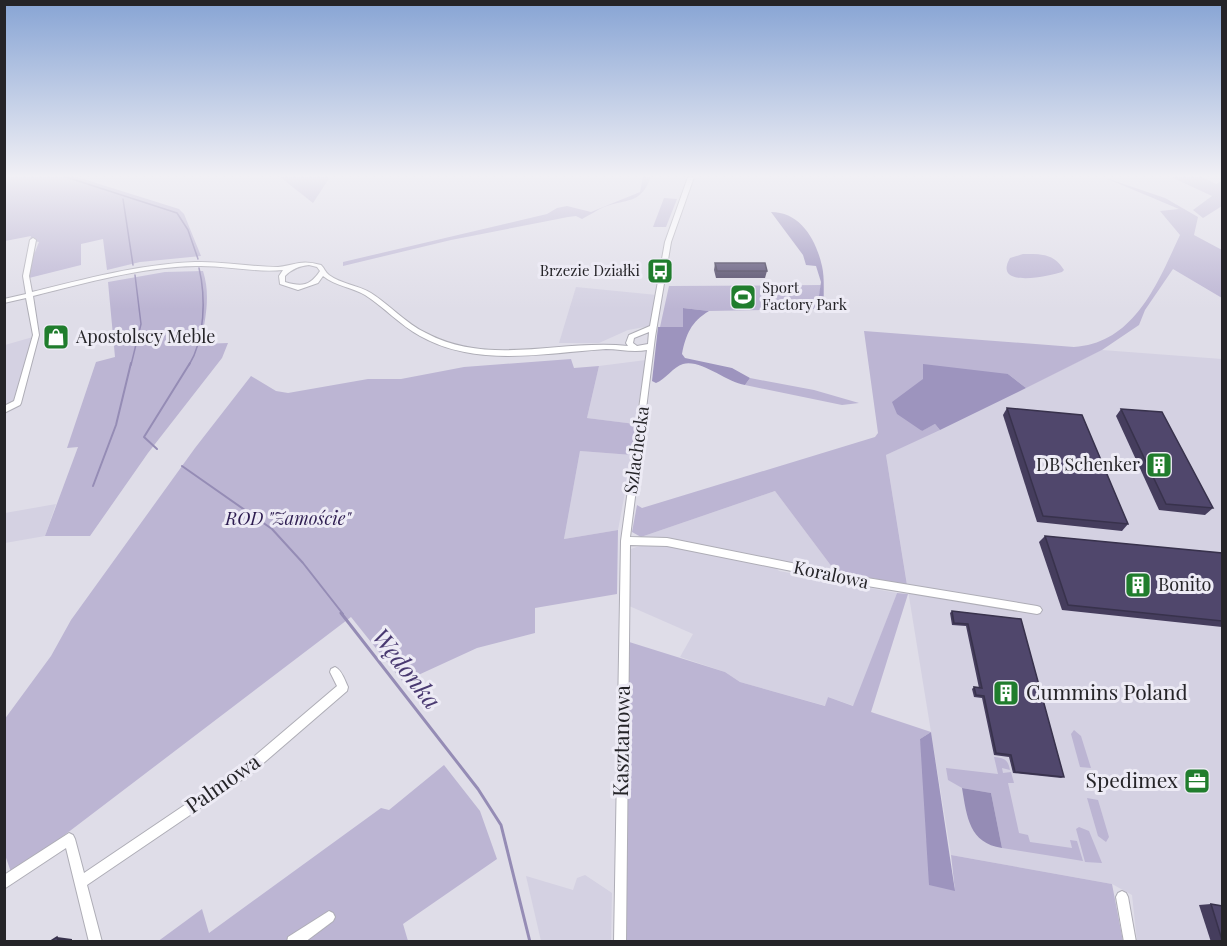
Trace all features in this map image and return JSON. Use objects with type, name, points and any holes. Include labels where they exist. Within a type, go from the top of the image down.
[{"type":"street","name":"Szlachecka","points":[[625,541],[651,343],[668,242],[675,221]]},
{"type":"street","points":[[4,410],[17,403],[36,333],[26,267],[33,240]]},
{"type":"street","points":[[4,301],[129,272],[185,265],[214,264],[289,268],[313,264],[321,267],[323,273],[336,281],[369,295],[425,336],[460,349],[513,353],[608,346],[637,348],[651,343],[648,336],[639,334]]},
{"type":"street","points":[[267,268],[282,276]]},
{"type":"street","points":[[289,268],[282,276],[282,283],[290,287],[336,281]]},
{"type":"street","points":[[313,284],[323,273]]},
{"type":"street","points":[[608,346],[630,339],[654,327]]},
{"type":"street","points":[[630,339],[649,358]]},
{"type":"street","name":"Koralowa","points":[[625,541],[667,542],[861,582],[1037,610]]},
{"type":"street","name":"Kasztanowa","points":[[620,942],[625,541]]},
{"type":"street","name":"Palmowa","points":[[81,882],[266,754],[343,687],[335,672]]},
{"type":"street","points":[[4,883],[69,838],[96,942]]},
{"type":"street","points":[[1122,897],[1130,942]]},
{"type":"street","points":[[293,942],[329,917]]},
{"type":"shaded area","points":[[778,221],[798,222],[816,246],[822,266],[824,308],[817,309],[821,282],[816,266],[806,265],[803,255]]},
{"type":"shaded area","points":[[576,287],[657,295],[650,326],[628,330],[599,343],[559,343]]},
{"type":"shaded area","points":[[683,308],[709,311],[690,329],[682,354],[685,358],[732,368],[750,378],[745,385],[690,363],[679,366],[656,383],[652,381],[658,327],[683,327]]},
{"type":"shaded area","points":[[33,337],[13,403],[5,408],[5,345]]},
{"type":"shaded area","points":[[1102,350],[1222,359],[1222,941],[1137,941],[1132,895],[1112,884],[951,855],[886,455]]},
{"type":"shaded area","points":[[646,360],[635,424],[587,418],[599,366]]},
{"type":"shaded area","points":[[923,364],[1008,374],[1026,388],[940,430],[935,424],[922,431],[897,414],[892,402],[923,379]]},
{"type":"shaded area","points":[[580,451],[632,455],[618,530],[564,539]]},
{"type":"shaded area","points":[[775,491],[835,571],[682,541],[641,537]]},
{"type":"shaded area","points":[[56,504],[45,536],[5,543],[5,513]]},
{"type":"shaded area","points":[[645,544],[676,546],[774,566],[779,571],[897,593],[854,706],[828,697],[826,706],[740,682],[725,672],[680,657],[693,634],[627,605],[628,556],[631,549]]},
{"type":"shaded area","points":[[931,732],[955,891],[929,885],[920,739]]},
{"type":"shaded area","points":[[962,788],[991,793],[1002,848],[983,841],[976,834],[968,818]]},
{"type":"shaded area","points":[[585,875],[612,893],[611,941],[541,941],[526,876],[573,890],[577,878]]},
{"type":"green space","points":[[5,221],[187,221],[201,256],[140,262],[107,270],[103,239],[81,244],[81,265],[29,278],[28,268],[32,253],[35,252],[39,242],[30,240],[31,236],[5,241]]},
{"type":"green space","points":[[517,221],[547,221],[451,240],[343,266],[343,262]]},
{"type":"green space","points":[[655,221],[668,221],[666,227],[653,227]]},
{"type":"green space","points":[[1168,221],[1197,221],[1194,235],[1222,250],[1222,298],[1173,269],[1145,310],[1139,325],[1102,350],[1026,388],[1008,374],[923,379],[921,431],[935,424],[940,430],[886,455],[907,585],[835,571],[775,491],[641,537],[632,532],[637,505],[642,508],[875,437],[878,433],[864,331],[1074,347],[1095,343],[1113,334],[1129,322],[1142,307],[1163,272],[1180,235]]},
{"type":"green space","points":[[1023,254],[1051,257],[1064,270],[1036,278],[1015,277],[1009,274],[1007,268],[1010,258]]},
{"type":"green space","points":[[203,271],[207,298],[201,344],[228,343],[222,358],[148,453],[90,536],[45,536],[78,447],[67,448],[96,362],[115,357],[108,282],[165,272]]},
{"type":"green space","name":"Sport Factory Park","points":[[821,285],[817,309],[709,311],[683,308],[683,327],[660,327],[669,286]]},
{"type":"green space","name":"ROD \"Zamoście\"","points":[[571,359],[574,368],[599,366],[587,418],[635,424],[632,455],[580,451],[564,539],[618,530],[617,594],[535,608],[535,633],[477,648],[403,682],[351,617],[12,875],[4,852],[4,720],[51,656],[71,620],[195,448],[251,376],[276,391],[288,393],[368,379],[401,379],[464,367]]},
{"type":"green space","points":[[750,378],[814,390],[859,403],[842,405],[745,385]]},
{"type":"green space","points":[[897,593],[908,594],[871,712],[931,732],[920,739],[955,891],[951,855],[1112,884],[1123,941],[627,941],[626,641],[725,672],[740,682],[825,706],[828,697],[853,706]]},
{"type":"green space","points":[[1074,730],[1081,736],[1091,768],[1080,767],[1071,734]]},
{"type":"green space","points":[[994,757],[1005,760],[1008,764],[1010,770],[1002,768],[1003,773],[1011,772],[1014,783],[1008,783],[1019,833],[1028,835],[1030,842],[1072,848],[1070,840],[1077,841],[1083,861],[1002,848],[991,793],[962,788],[948,780],[946,768],[998,774]]},
{"type":"green space","points":[[444,765],[480,811],[497,859],[403,924],[408,941],[293,942],[291,937],[285,942],[157,942],[202,909],[209,933],[381,808],[389,810]]},
{"type":"green space","points":[[1087,798],[1098,800],[1109,837],[1106,842],[1098,836]]},
{"type":"green space","points":[[1079,827],[1089,831],[1102,863],[1085,862],[1076,829]]},
{"type":"building","points":[[715,263],[765,263],[767,271],[717,271]]},
{"type":"building","points":[[1007,408],[1082,415],[1128,524],[1043,516]]},
{"type":"building","name":"DB Schenker","points":[[1121,409],[1162,412],[1213,508],[1166,504]]},
{"type":"building","name":"Bonito","points":[[1045,536],[1222,553],[1222,621],[1068,605]]},
{"type":"building","name":"Cummins Poland","points":[[952,611],[1021,619],[1064,777],[1015,772],[1011,755],[996,753],[984,696],[976,695],[974,687],[982,688],[968,624],[954,623]]},
{"type":"building","points":[[1211,904],[1222,906],[1222,940]]},
{"type":"waterway","points":[[126,221],[133,265]]},
{"type":"waterway","name":"Wędonka","points":[[182,221],[188,230],[198,259]]},
{"type":"waterway","name":"Wędonka","points":[[190,363],[198,343],[203,318],[203,292],[199,268]]},
{"type":"waterway","points":[[131,365],[141,324],[135,275]]},
{"type":"waterway","points":[[93,486],[116,425],[131,363]]},
{"type":"waterway","name":"Wędonka","points":[[157,449],[144,437],[190,363]]},
{"type":"waterway","name":"Wędonka","points":[[182,466],[272,529],[303,563],[343,614]]},
{"type":"waterway","name":"Wędonka","points":[[341,613],[478,789],[501,825],[530,942]]},
{"type":"place","name":"Brzezie Działki","points":[[660,271]]},
{"type":"place","name":"Sport Factory Park","points":[[743,297]]},
{"type":"place","name":"Apostolscy Meble","points":[[56,337]]},
{"type":"place","name":"DB Schenker","points":[[1159,465]]},
{"type":"place","name":"Bonito","points":[[1138,585]]},
{"type":"place","name":"Cummins Poland","points":[[1006,693]]},
{"type":"place","name":"Spedimex","points":[[1197,781]]}]
